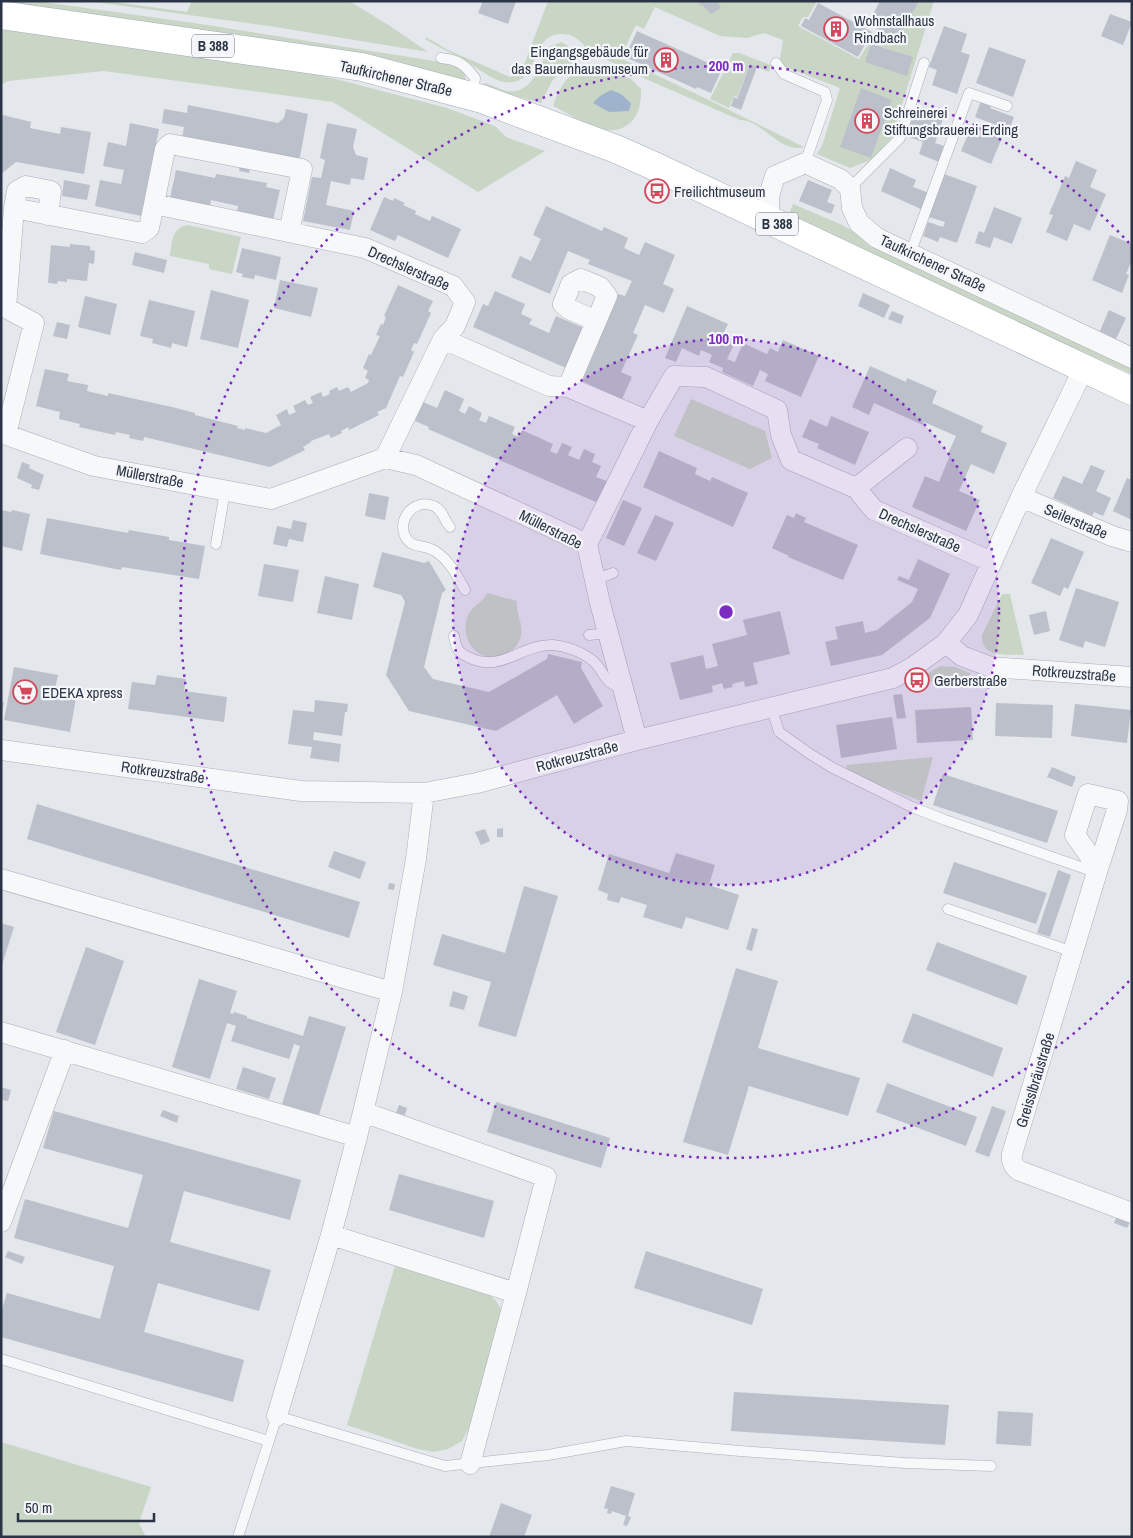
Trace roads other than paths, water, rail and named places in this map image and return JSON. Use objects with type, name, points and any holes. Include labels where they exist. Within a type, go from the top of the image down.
[{"type":"main road","name":"Taufkirchener Straße","points":[[1,16],[362,67],[473,96],[616,149],[1132,392]]},
{"type":"street","points":[[4,433],[34,323],[6,308],[14,208],[142,233],[149,228],[165,149],[170,144],[302,169],[289,232]]},
{"type":"street","points":[[769,220],[769,196],[775,176],[805,163],[840,179],[850,188]]},
{"type":"street","name":"Taufkirchener Straße","points":[[850,188],[852,208],[859,223],[877,238],[1132,358]]},
{"type":"street","name":"Drechslerstraße","points":[[154,204],[365,248],[453,286],[465,302],[455,326],[442,339]]},
{"type":"street","points":[[568,387],[596,321]]},
{"type":"street","points":[[385,458],[442,339],[549,386],[568,387],[648,421]]},
{"type":"street","points":[[946,643],[968,615],[1021,497],[1083,370]]},
{"type":"street","name":"Drechslerstraße","points":[[587,544],[648,421],[674,376],[706,377],[777,410],[782,434],[791,460],[856,488],[874,510],[992,562]]},
{"type":"street","name":"Müllerstraße","points":[[4,433],[94,466],[271,499],[385,458],[416,465],[587,544],[603,576],[599,634],[622,687],[637,740]]},
{"type":"street","points":[[856,488],[907,448]]},
{"type":"street","name":"Seilerstraße","points":[[1021,497],[1112,536],[1132,542]]},
{"type":"street","name":"Rotkreuzstraße","points":[[1,750],[302,791],[424,793],[477,783],[637,740],[893,678],[913,667],[946,643],[962,656],[991,667],[1132,677]]},
{"type":"street","points":[[277,1416],[331,1235],[392,992],[416,859],[424,793]]},
{"type":"street","name":"Greisslbräustraße","points":[[1097,872],[1012,1154],[1012,1161],[1020,1171],[1132,1214]]},
{"type":"street","points":[[1,879],[392,992]]},
{"type":"street","points":[[1,1032],[357,1137]]},
{"type":"street","points":[[1,1222],[65,1050]]},
{"type":"street","points":[[363,1112],[546,1177],[470,1464]]},
{"type":"street","points":[[331,1235],[516,1293]]},
{"type":"lane","points":[[441,58],[455,60],[471,72],[475,78],[473,96]]},
{"type":"lane","points":[[776,63],[784,74],[825,92],[827,100],[805,163]]},
{"type":"lane","points":[[850,188],[900,138],[924,64]]},
{"type":"lane","points":[[910,254],[970,93],[1007,106]]},
{"type":"lane","points":[[216,544],[225,491]]},
{"type":"lane","points":[[450,527],[438,509],[434,506],[422,504],[408,512],[403,528],[407,539],[411,543],[434,550],[448,563],[465,590]]},
{"type":"lane","points":[[454,636],[456,648],[461,654],[485,663],[497,662],[535,648],[551,645],[566,647],[593,661],[609,684],[622,687]]},
{"type":"lane","points":[[775,719],[778,732],[810,754],[833,768],[912,807],[1097,872]]},
{"type":"lane","points":[[948,909],[1073,952]]},
{"type":"lane","points":[[1,1359],[268,1441]]},
{"type":"lane","points":[[238,1537],[277,1416],[445,1466],[548,1455],[626,1441],[895,1462],[991,1466]]},
{"type":"water","points":[[611,90],[621,94],[631,103],[629,111],[609,112],[593,103],[600,96]]},
{"type":"place","name":"Wohnstallhaus Rindbach","points":[[836,29]]},
{"type":"place","name":"Eingangsgebäude für das Bauernhausmuseum","points":[[666,60]]},
{"type":"place","name":"Schreinerei Stiftungsbrauerei Erding","points":[[867,121]]},
{"type":"place","name":"Freilichtmuseum","points":[[657,191]]},
{"type":"place","name":"Gerberstraße","points":[[917,680]]},
{"type":"place","name":"EDEKA xpress","points":[[25,692]]}]
